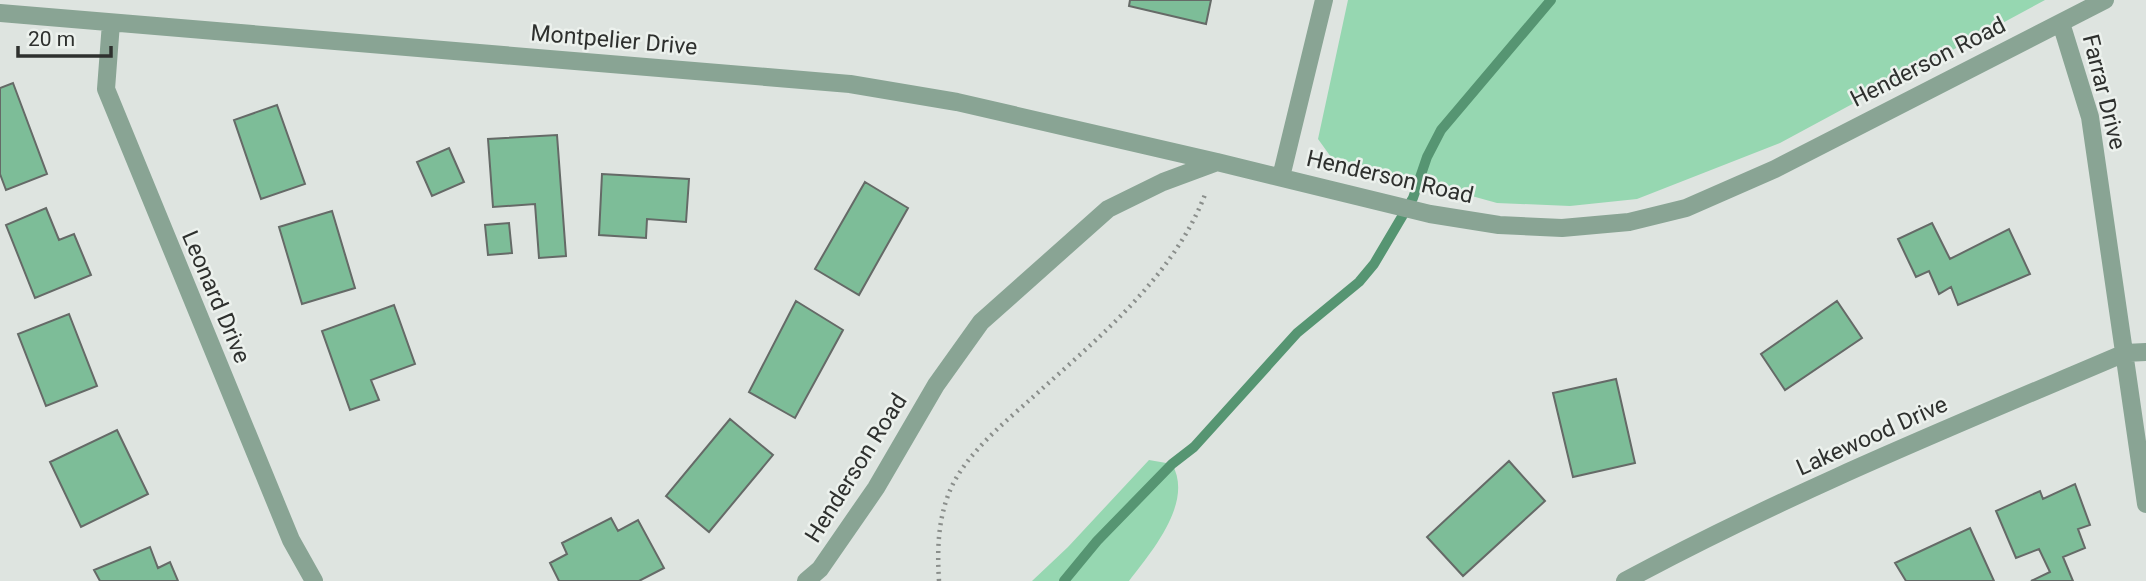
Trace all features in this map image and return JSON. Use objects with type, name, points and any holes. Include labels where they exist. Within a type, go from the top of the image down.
[{"type":"street","points":[[1281,177],[1324,0]]},
{"type":"street","name":"Henderson Road","points":[[806,581],[820,569],[876,488],[936,385],[981,322],[1108,209],[1163,182],[1217,162],[1430,214],[1499,225],[1562,229],[1629,222],[1686,208],[1775,169],[2105,0]]},
{"type":"street","name":"Montpelier Drive","points":[[0,13],[850,84],[957,102],[1217,162]]},
{"type":"street","name":"Leonard Drive","points":[[111,23],[106,89],[291,540],[314,581]]},
{"type":"street","name":"Farrar Drive","points":[[2061,23],[2090,117],[2146,505]]},
{"type":"street","name":"Lakewood Drive","points":[[1625,581],[1681,551],[1917,441],[2125,353],[2146,352]]},
{"type":"path","points":[[939,581],[939,521],[952,485],[990,435],[1105,333],[1146,288],[1180,244],[1203,201],[1217,162]]},
{"type":"green space","points":[[1348,0],[2045,0],[1780,143],[1637,199],[1570,206],[1497,203],[1331,157],[1318,139]]},
{"type":"green space","points":[[1149,460],[1172,464],[1178,494],[1174,510],[1159,541],[1129,581],[1032,581],[1068,547]]},
{"type":"building","points":[[1130,0],[1211,0],[1206,24],[1129,6]]},
{"type":"building","points":[[13,83],[47,174],[6,190],[0,174],[0,88]]},
{"type":"building","points":[[277,105],[305,184],[261,199],[234,120]]},
{"type":"building","points":[[557,135],[566,256],[539,258],[535,204],[493,207],[488,139]]},
{"type":"building","points":[[449,148],[464,182],[432,196],[417,162]]},
{"type":"building","points":[[602,174],[689,179],[686,222],[647,219],[646,238],[599,235]]},
{"type":"building","points":[[865,182],[908,208],[859,295],[815,269]]},
{"type":"building","points":[[46,208],[59,240],[74,234],[91,275],[35,298],[6,225]]},
{"type":"building","points":[[332,211],[355,288],[302,304],[279,227]]},
{"type":"building","points":[[509,223],[512,253],[488,255],[485,225]]},
{"type":"building","points":[[1932,223],[1950,259],[2009,229],[2030,274],[1958,305],[1951,287],[1939,294],[1929,271],[1916,277],[1898,239]]},
{"type":"building","points":[[796,301],[843,330],[795,418],[749,392]]},
{"type":"building","points":[[1837,301],[1862,338],[1785,390],[1761,354]]},
{"type":"building","points":[[394,305],[415,364],[371,380],[379,400],[350,410],[322,331]]},
{"type":"building","points":[[69,314],[97,386],[46,406],[18,334]]},
{"type":"building","points":[[1616,379],[1635,463],[1573,477],[1553,393]]},
{"type":"building","points":[[730,419],[773,455],[709,532],[666,496]]},
{"type":"building","points":[[117,430],[148,494],[81,527],[50,462]]},
{"type":"building","points":[[1509,461],[1545,501],[1463,576],[1427,537]]},
{"type":"building","points":[[2075,484],[2090,525],[2078,529],[2085,548],[2063,557],[2073,581],[2031,581],[2050,572],[2039,549],[2016,558],[1996,511],[2040,491],[2043,499]]},
{"type":"building","points":[[611,518],[618,531],[638,520],[664,568],[639,581],[559,581],[550,563],[567,554],[562,543]]},
{"type":"building","points":[[1970,528],[1994,581],[1906,581],[1895,563]]},
{"type":"building","points":[[150,547],[158,568],[170,562],[178,581],[100,581],[94,570]]},
{"type":"waterway","points":[[1064,581],[1097,541],[1172,464],[1194,447],[1297,333],[1359,282],[1374,264],[1413,198],[1427,157],[1441,130],[1551,0]]}]
